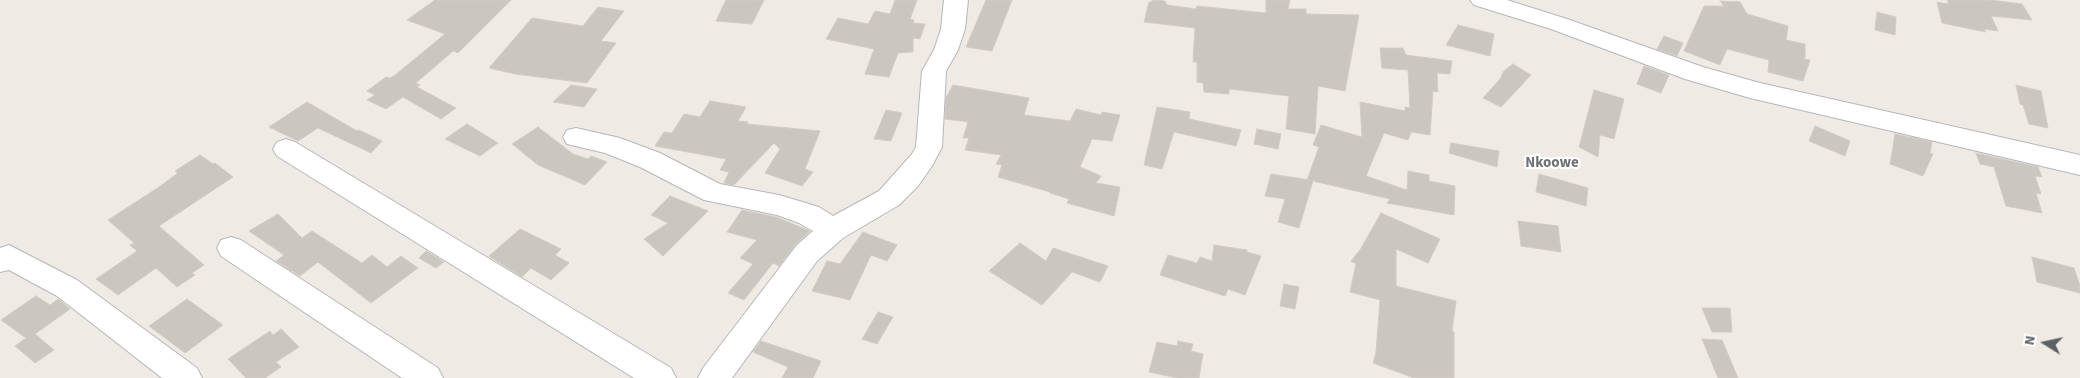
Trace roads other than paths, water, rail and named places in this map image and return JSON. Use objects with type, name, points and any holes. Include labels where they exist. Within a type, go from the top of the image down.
[{"type":"street","points":[[714,378],[807,253],[832,230],[889,198],[908,179],[923,159],[929,146],[934,71],[946,50],[954,29],[956,0]]},
{"type":"street","points":[[1482,0],[1559,24],[1694,73],[1759,92],[2080,165]]},
{"type":"street","points":[[576,137],[611,145],[650,160],[714,193],[779,205],[809,215],[832,230]]},
{"type":"street","points":[[286,149],[660,378]]},
{"type":"street","points":[[231,248],[427,378]]},
{"type":"street","points":[[0,261],[9,256],[67,288],[186,378]]},
{"type":"district","name":"Nkoowe","points":[[1552,164]]}]
